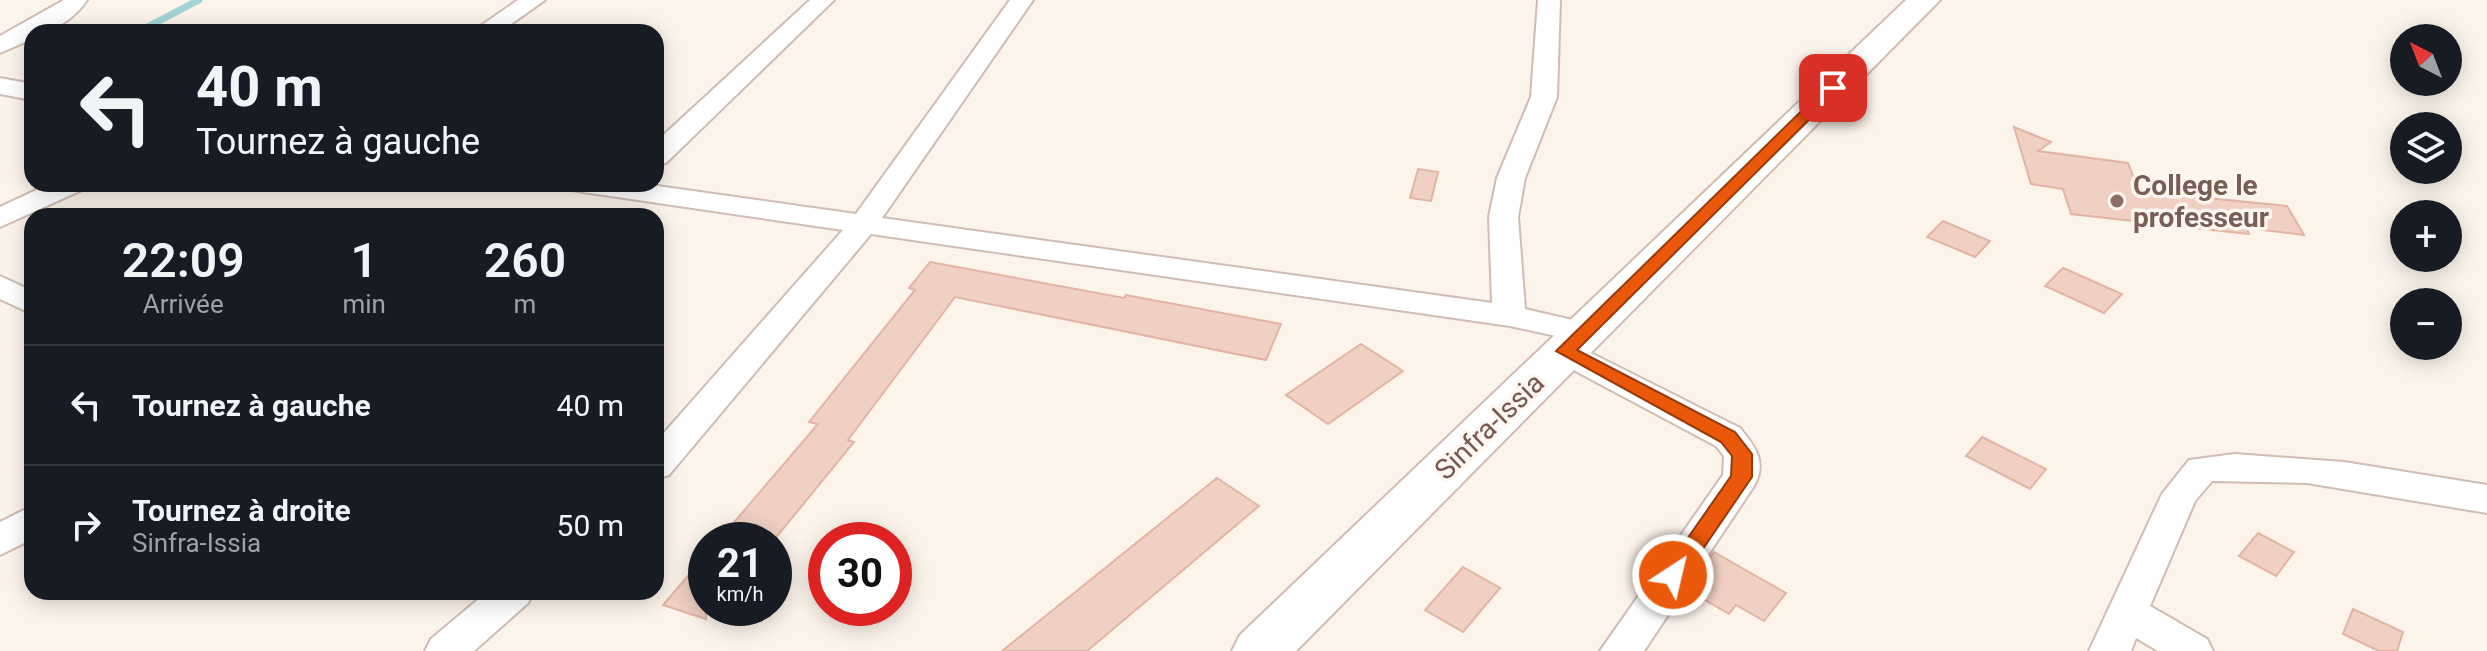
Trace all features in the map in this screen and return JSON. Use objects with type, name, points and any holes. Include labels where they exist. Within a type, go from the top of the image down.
[{"type":"main road","name":"Sinfra-Issia","points":[[1260,651],[1924,0]]},
{"type":"street","points":[[42,24],[69,10],[76,0]]},
{"type":"street","points":[[496,24],[534,0]]},
{"type":"street","points":[[664,149],[823,0]]},
{"type":"street","points":[[664,457],[862,226],[1022,0]]},
{"type":"street","points":[[1510,316],[1502,263],[1503,223],[1517,160],[1536,125],[1545,95],[1549,0]]},
{"type":"street","points":[[0,46],[24,33]]},
{"type":"street","points":[[0,86],[24,90]]},
{"type":"street","points":[[0,218],[55,192]]},
{"type":"street","points":[[660,192],[862,226],[1510,316],[1574,341],[1728,437],[1742,454],[1741,477],[1621,651]]},
{"type":"street","points":[[0,286],[24,300]]},
{"type":"street","points":[[2110,651],[2180,494],[2202,469],[2232,466],[2278,470],[2487,499]]},
{"type":"street","points":[[0,541],[24,525]]},
{"type":"street","points":[[446,651],[505,600]]},
{"type":"street","points":[[2127,612],[2192,651]]},
{"type":"building","points":[[2014,127],[2051,142],[2038,151],[2128,163],[2139,191],[2287,206],[2304,235],[2247,228],[2249,234],[2071,214],[2063,189],[2031,184]]},
{"type":"building","points":[[1418,169],[1438,172],[1431,201],[1410,198]]},
{"type":"building","points":[[1943,221],[1990,241],[1975,257],[1927,237]]},
{"type":"building","points":[[930,262],[1281,324],[1266,360],[955,297],[848,440],[854,442],[789,522],[734,522],[818,424],[809,422],[915,290],[909,288]]},
{"type":"building","points":[[2063,268],[2122,294],[2104,313],[2045,286]]},
{"type":"building","points":[[1361,344],[1403,371],[1328,424],[1286,395]]},
{"type":"building","points":[[1982,437],[2046,469],[2030,489],[1966,456]]},
{"type":"building","points":[[1217,478],[1259,506],[1087,651],[1002,651]]},
{"type":"building","points":[[2258,533],[2294,552],[2276,576],[2239,556]]},
{"type":"building","points":[[1714,552],[1786,593],[1764,621],[1736,605],[1729,614],[1688,590]]},
{"type":"building","points":[[1463,567],[1500,588],[1463,632],[1425,610]]},
{"type":"building","points":[[688,576],[688,613],[663,605]]},
{"type":"building","points":[[2353,609],[2403,632],[2397,651],[2379,651],[2343,634]]},
{"type":"waterway","points":[[153,24],[199,0]]},
{"type":"place","name":"College le professeur","points":[[2117,201]]},
{"type":"route","points":[[1673,575],[1741,477],[1742,454],[1728,437],[1565,351],[1833,88]]}]
